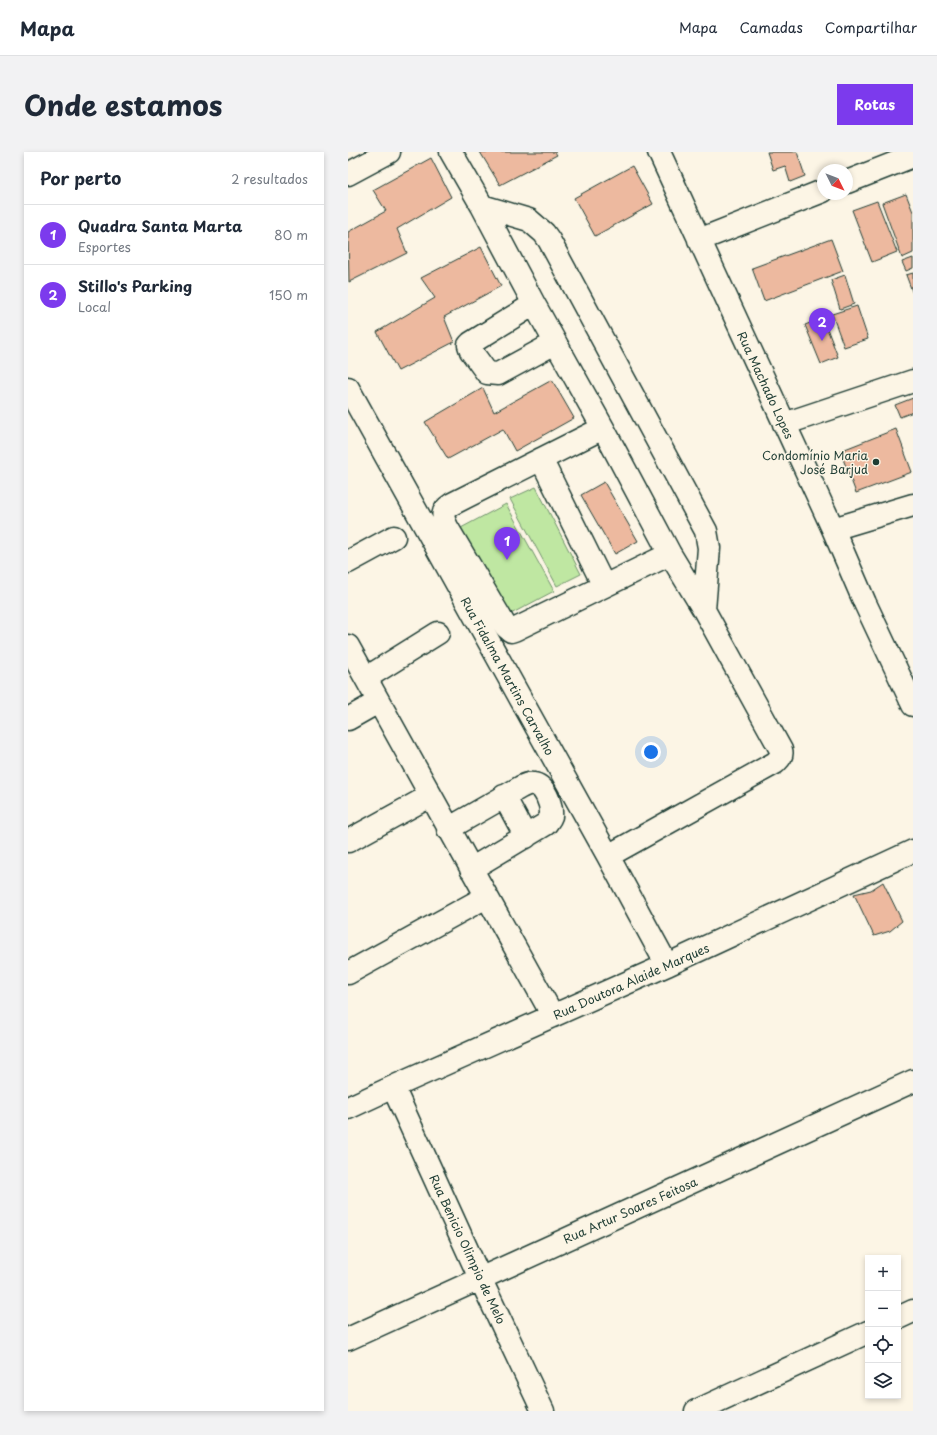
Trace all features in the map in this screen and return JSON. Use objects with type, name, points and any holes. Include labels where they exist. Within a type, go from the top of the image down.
[{"type":"street","points":[[348,174],[389,152]]},
{"type":"street","points":[[451,152],[603,428],[670,554],[704,610],[782,750],[780,758],[775,763],[608,856]]},
{"type":"street","name":"Rua Machado Lopes","points":[[659,152],[913,705]]},
{"type":"street","points":[[853,180],[913,156]]},
{"type":"street","points":[[699,240],[817,193]]},
{"type":"street","points":[[482,206],[529,220],[549,240],[706,531],[709,548],[704,610]]},
{"type":"street","points":[[534,304],[471,343],[469,345],[471,351],[487,373],[498,374],[555,343]]},
{"type":"street","points":[[784,424],[913,381]]},
{"type":"street","name":"Rua Fidalma Martins Carvalho","points":[[348,388],[667,965]]},
{"type":"street","points":[[603,428],[445,508],[442,517],[447,527],[506,627],[511,630],[514,630],[670,554]]},
{"type":"street","points":[[541,459],[604,586]]},
{"type":"street","points":[[833,529],[913,504]]},
{"type":"street","points":[[348,562],[394,537]]},
{"type":"street","points":[[366,678],[438,633]]},
{"type":"street","points":[[348,646],[448,829],[553,1016]]},
{"type":"street","points":[[348,719],[378,702]]},
{"type":"street","points":[[448,829],[504,796],[528,784],[535,784],[546,794],[550,810],[550,819],[546,824],[471,869]]},
{"type":"street","points":[[348,841],[430,796]]},
{"type":"street","points":[[504,796],[526,837]]},
{"type":"street","name":"Rua Doutora Alaide Marques","points":[[348,1108],[667,965],[913,851]]},
{"type":"street","points":[[348,973],[486,897]]},
{"type":"street","name":"Rua Artur Soares Feitosa","points":[[348,1339],[913,1081]]},
{"type":"street","name":"Rua Benicio Olimpio de Melo","points":[[393,1087],[480,1278],[543,1411]]},
{"type":"street","points":[[901,1317],[913,1311]]},
{"type":"street","points":[[696,1411],[865,1333]]},
{"type":"green space","points":[[536,487],[581,574],[557,586],[510,499]]},
{"type":"green space","points":[[506,504],[554,591],[507,616],[459,529]]},
{"type":"building","points":[[480,152],[555,152],[557,155],[500,185]]},
{"type":"building","points":[[767,152],[797,152],[805,176],[790,182],[785,166],[773,170]]},
{"type":"building","points":[[431,158],[451,197],[397,229],[407,253],[349,282],[348,232],[386,211],[373,190]]},
{"type":"building","points":[[632,166],[653,204],[595,236],[574,198]]},
{"type":"building","points":[[906,194],[913,212],[913,253],[902,258],[882,203]]},
{"type":"building","points":[[877,201],[897,252],[872,262],[852,210]]},
{"type":"building","points":[[831,239],[843,271],[764,301],[752,268]]},
{"type":"building","points":[[481,247],[501,286],[444,317],[454,342],[398,371],[377,332],[435,298],[421,278]]},
{"type":"building","points":[[913,258],[913,268],[906,271],[902,262]]},
{"type":"building","points":[[913,273],[913,294],[906,275]]},
{"type":"building","points":[[845,275],[854,304],[840,309],[831,280]]},
{"type":"building","points":[[857,306],[868,339],[844,347],[832,314]]},
{"type":"building","points":[[823,318],[838,357],[821,364],[805,325]]},
{"type":"building","points":[[552,380],[574,418],[515,451],[503,429],[448,459],[425,422],[483,388],[494,412]]},
{"type":"building","points":[[913,398],[913,412],[900,417],[895,405]]},
{"type":"building","name":"Condomínio Maria José Barjud","points":[[896,429],[912,472],[856,493],[840,451]]},
{"type":"building","points":[[604,482],[638,541],[615,554],[581,495]]},
{"type":"building","points":[[883,882],[902,921],[890,931],[874,936],[854,894],[871,890]]},
{"type":"place","name":"Stillo's Parking","points":[[822,341]]},
{"type":"place","name":"Condomínio Maria José Barjud","points":[[876,462]]},
{"type":"place","name":"Quadra Santa Marta","points":[[507,560]]}]
